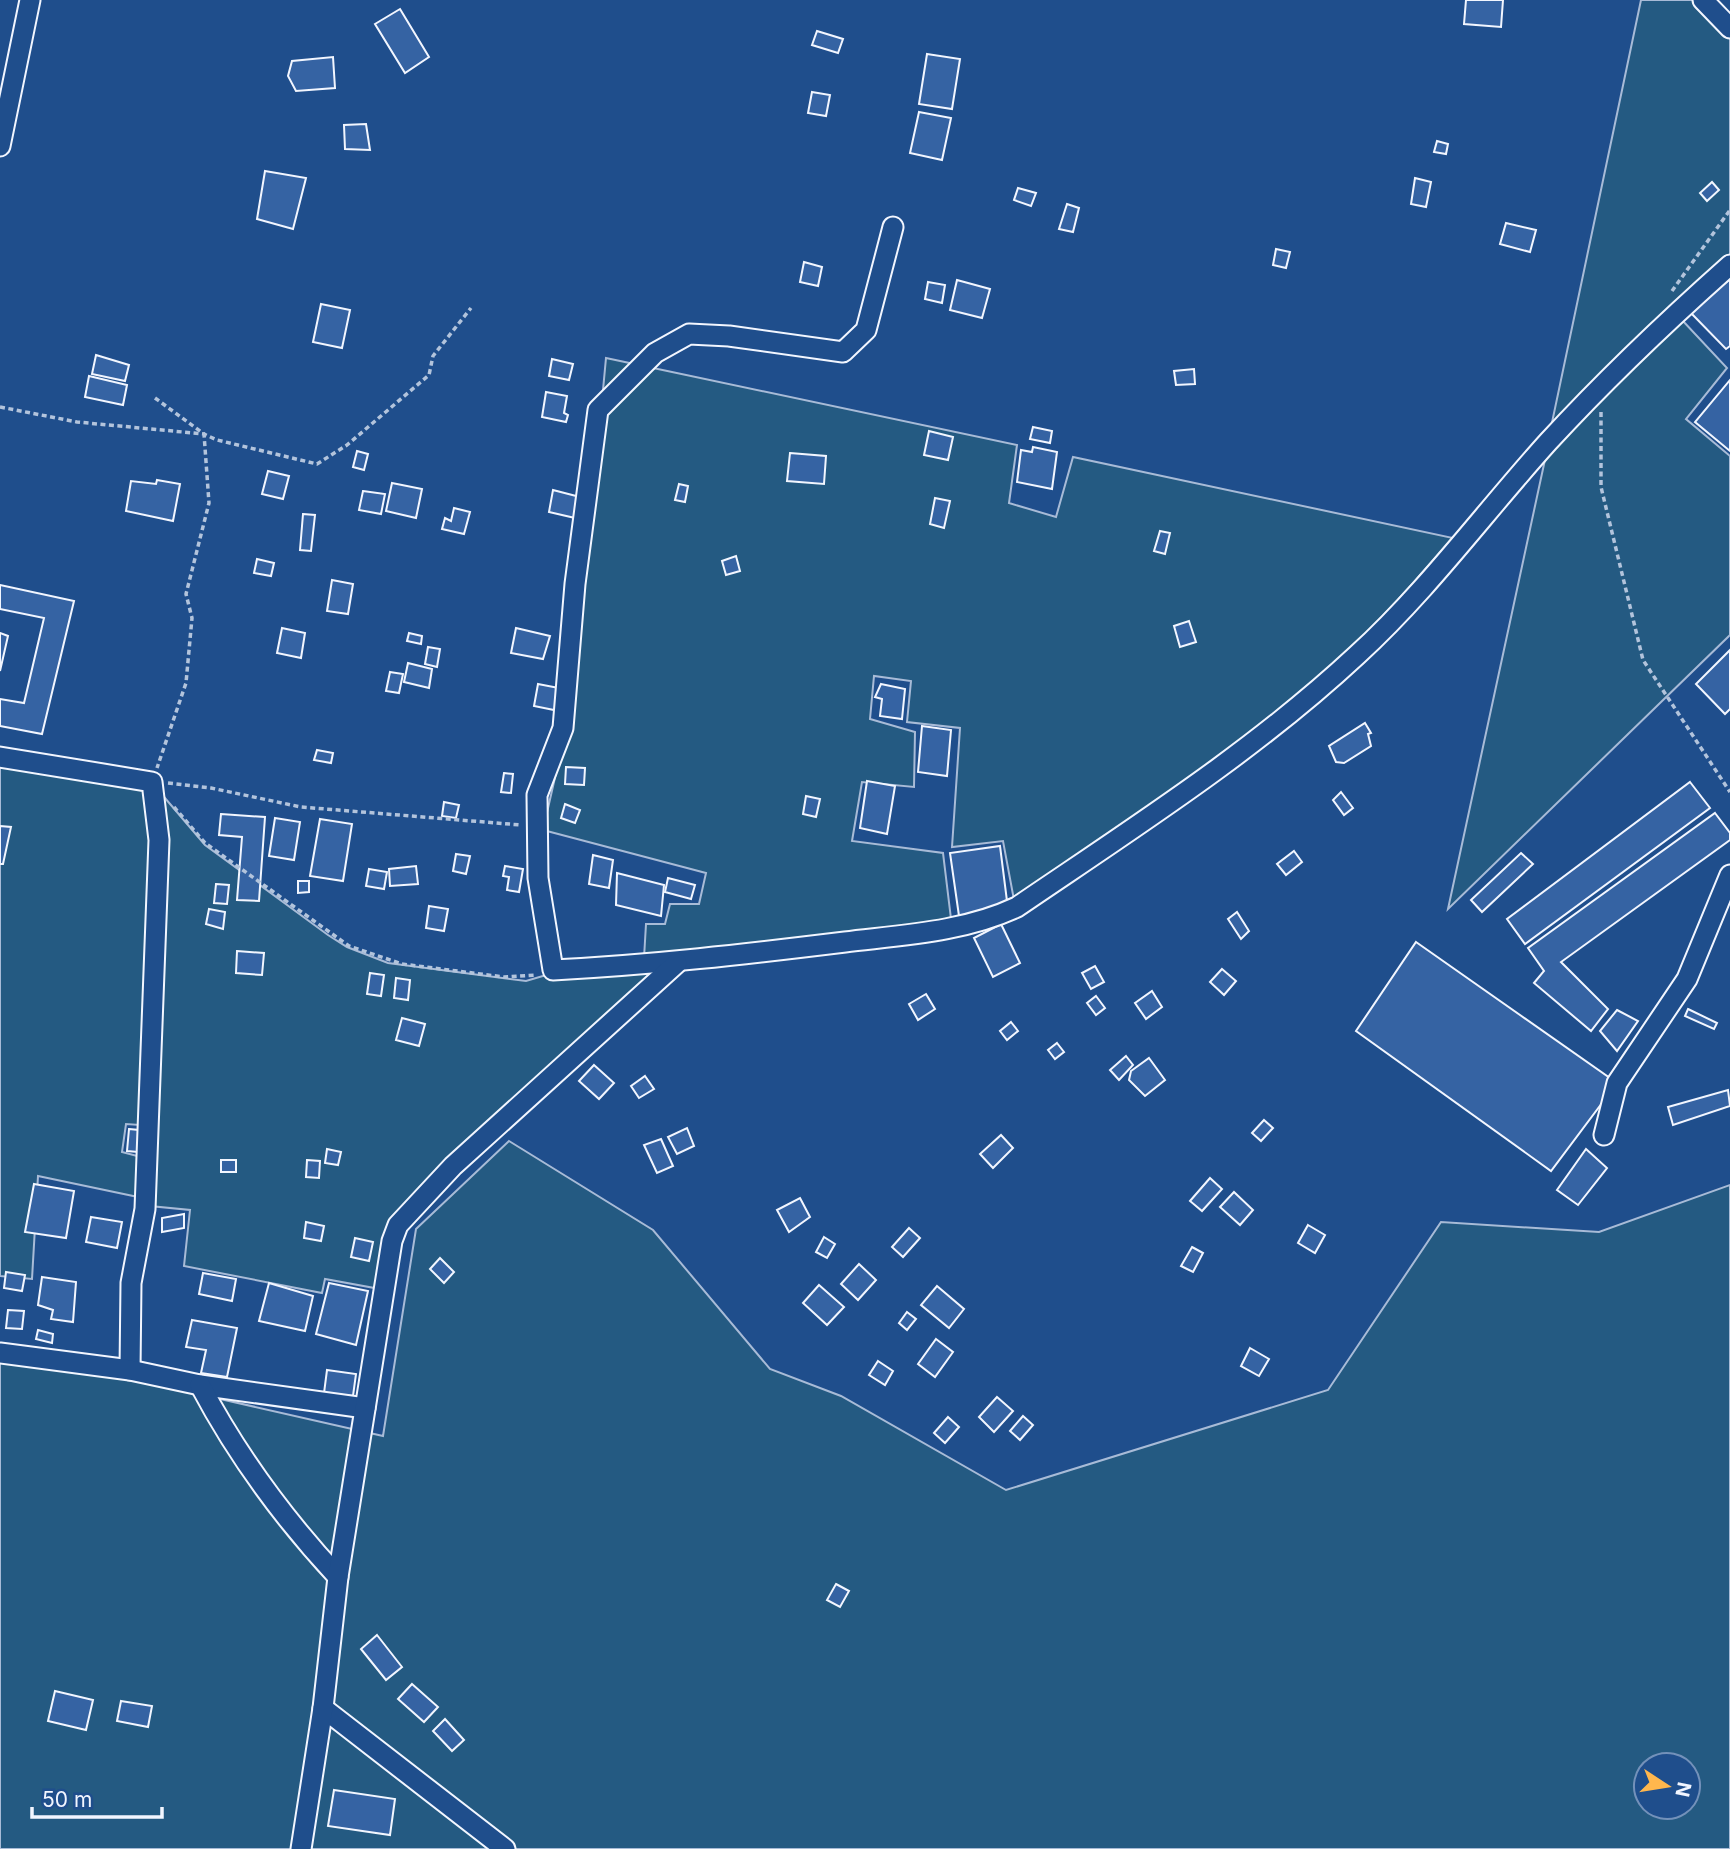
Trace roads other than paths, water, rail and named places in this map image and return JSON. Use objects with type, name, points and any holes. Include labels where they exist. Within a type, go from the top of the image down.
[{"type":"street","points":[[0,146],[30,0]]},
{"type":"street","points":[[1703,0],[1730,28]]},
{"type":"street","points":[[892,228],[866,330],[843,352],[729,336],[689,334],[655,353],[597,410],[575,584],[563,728],[537,795],[538,878],[553,970],[677,963],[928,932],[993,918],[1017,907],[1177,798],[1322,687],[1397,614],[1549,442],[1663,325],[1730,265]]},
{"type":"street","points":[[0,757],[152,782],[159,840],[145,1209],[131,1283],[130,1370]]},
{"type":"street","points":[[1604,1136],[1617,1083],[1686,979],[1730,875]]},
{"type":"street","points":[[301,1849],[323,1707],[338,1577],[392,1241],[398,1225],[453,1166],[677,963]]},
{"type":"street","points":[[0,1353],[130,1370],[200,1385],[365,1408]]},
{"type":"street","points":[[200,1385],[228,1437],[310,1546],[338,1577]]},
{"type":"street","points":[[323,1707],[505,1849]]}]
